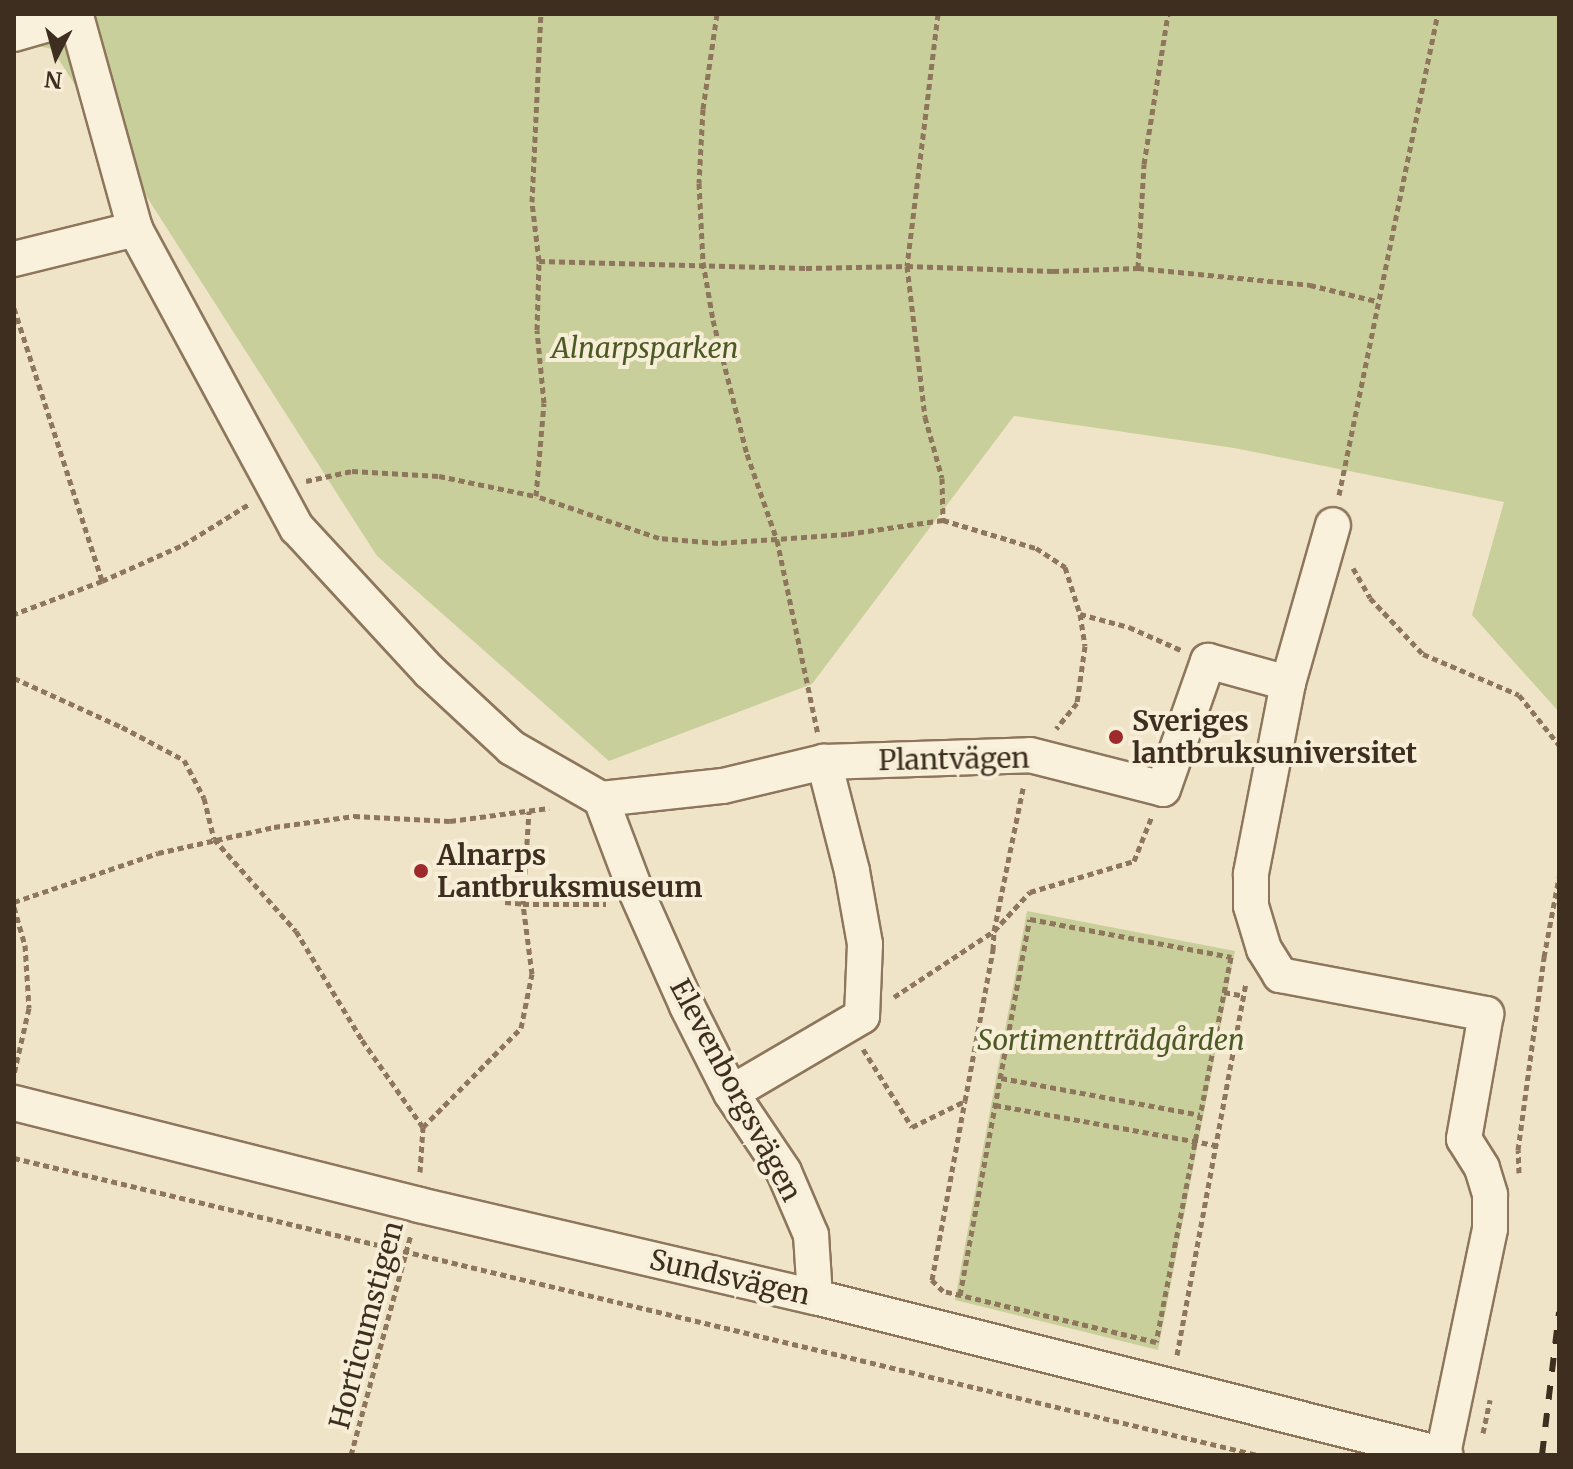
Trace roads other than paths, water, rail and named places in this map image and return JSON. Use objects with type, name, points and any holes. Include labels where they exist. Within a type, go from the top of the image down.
[{"type":"street","points":[[14,34],[76,16],[135,229],[297,528],[429,671],[512,748],[601,799]]},
{"type":"street","points":[[14,259],[135,229]]},
{"type":"street","points":[[1333,525],[1288,683],[1251,874],[1251,906],[1264,949],[1280,975],[1486,1014],[1464,1139],[1482,1168],[1490,1195],[1490,1229],[1444,1455]]},
{"type":"street","name":"Plantvägen","points":[[601,799],[723,786],[824,762],[1030,755],[1163,789],[1208,661],[1288,683]]},
{"type":"street","points":[[731,1093],[862,1016],[865,944],[852,871],[824,762]]},
{"type":"street","name":"Elevenborgsvägen","points":[[601,799],[635,889],[731,1093],[784,1172],[811,1235],[815,1297]]},
{"type":"street","name":"Sundsvägen","points":[[14,1103],[419,1205],[815,1297],[1171,1388],[1367,1445],[1444,1455]]},
{"type":"railway","points":[[1542,1455],[1559,1312]]},
{"type":"place","name":"Sveriges lantbruksuniversitet","points":[[1116,737]]},
{"type":"place","name":"Alnarps Lantbruksmuseum","points":[[421,871]]},
{"type":"park label","name":"Alnarpsparken","points":[[645,348]]},
{"type":"park label","name":"Sortimentträdgården","points":[[1111,1040]]}]
